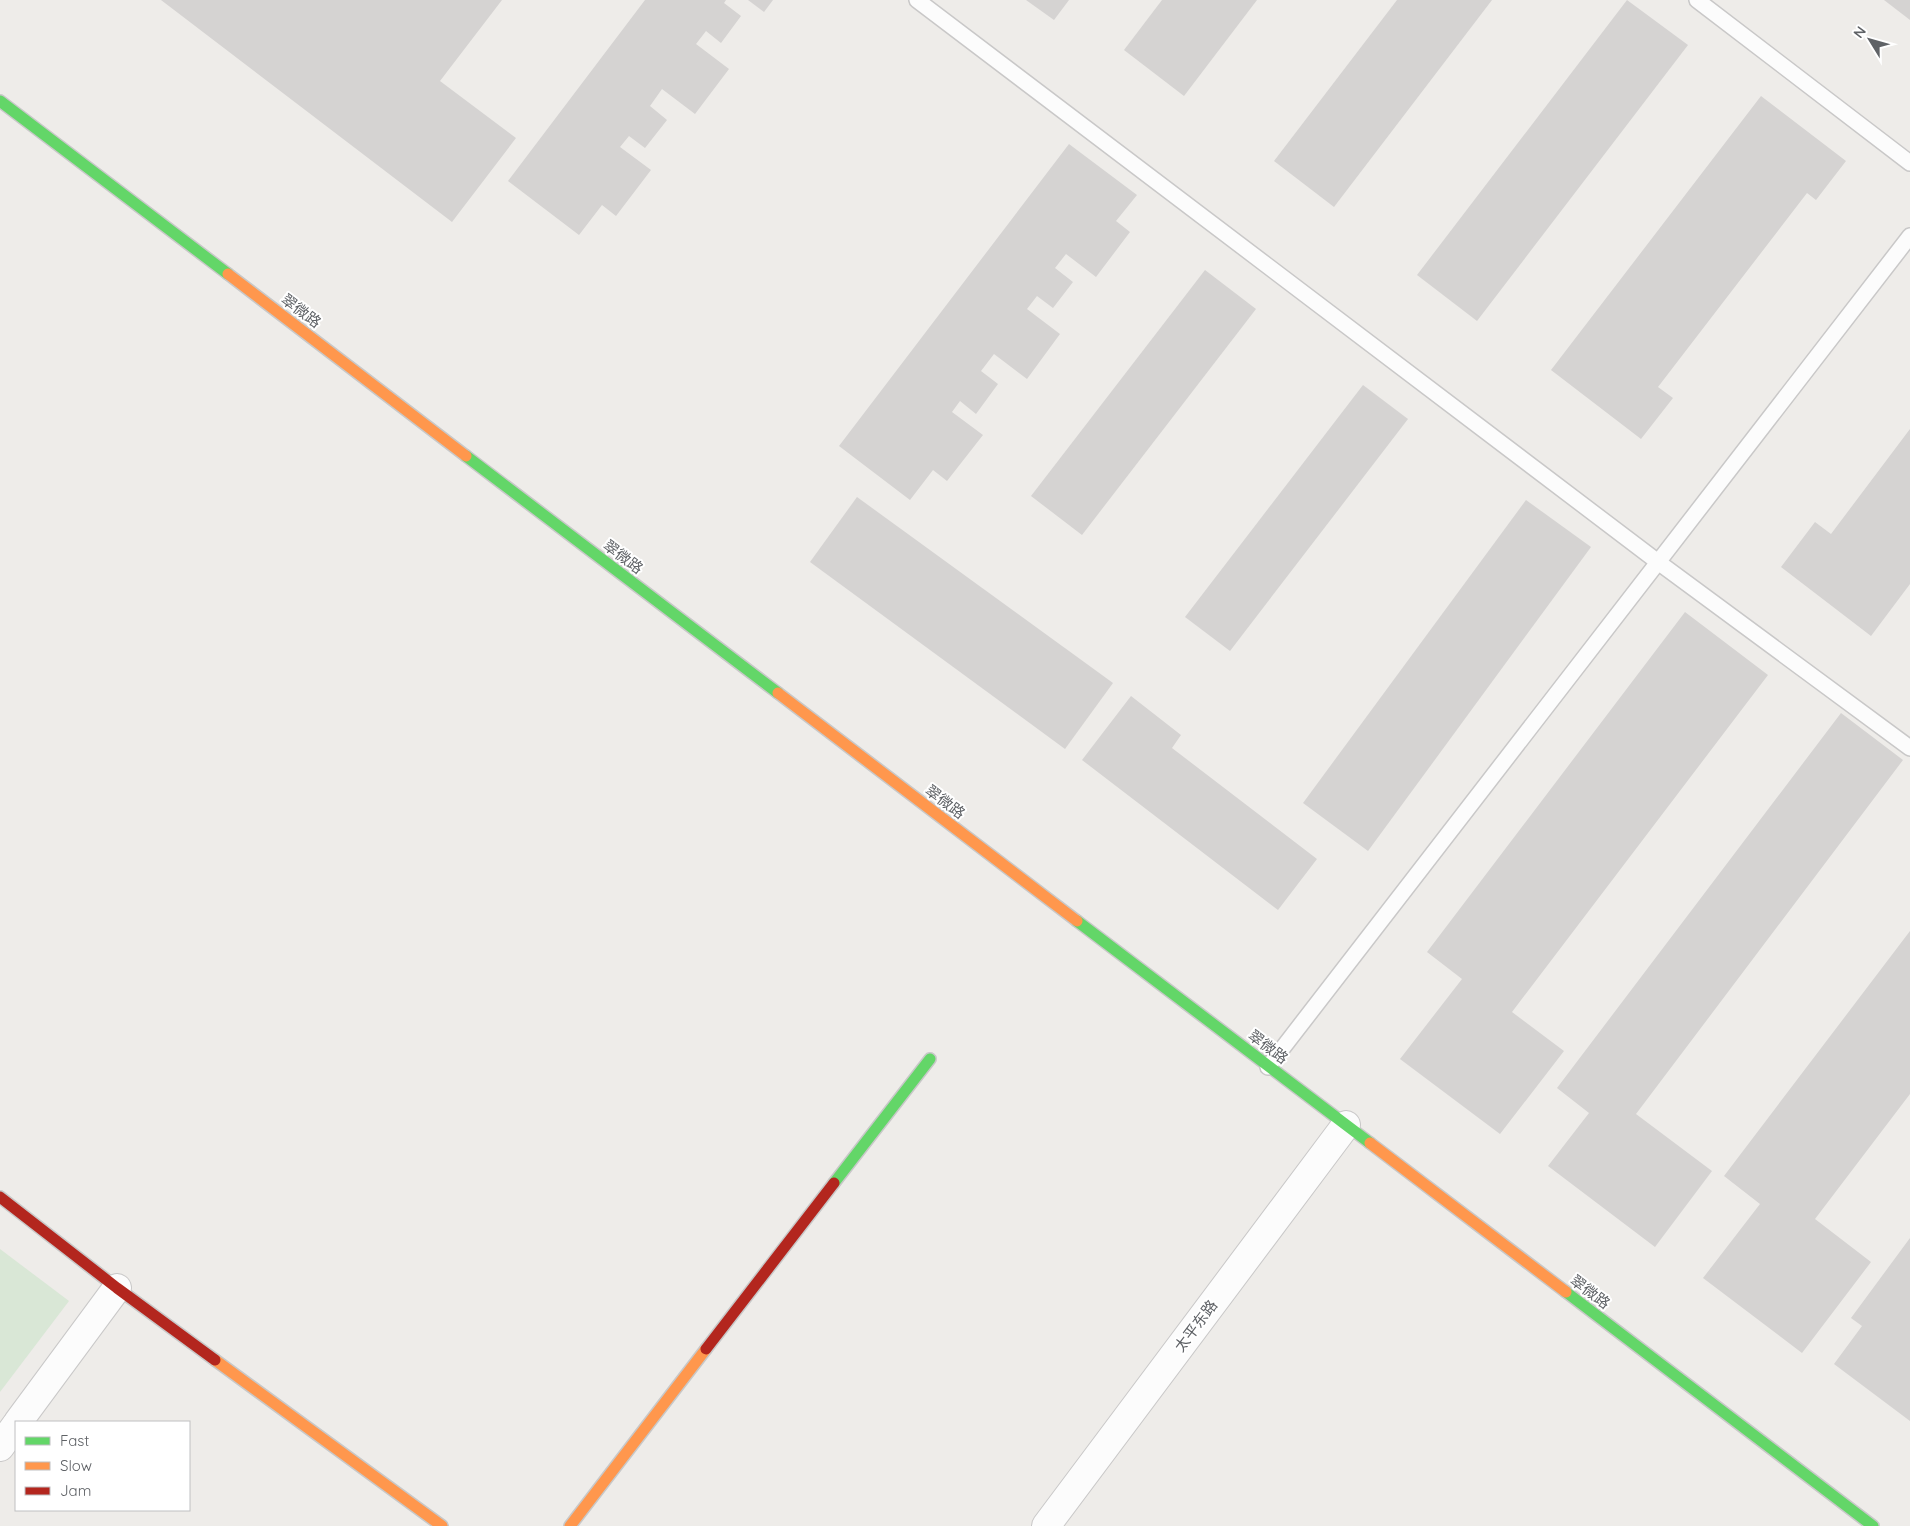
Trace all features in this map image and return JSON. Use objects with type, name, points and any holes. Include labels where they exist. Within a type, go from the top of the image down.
[{"type":"street","name":"翠微路","points":[[0,101],[1873,1526]]},
{"type":"street","points":[[570,1526],[930,1059]]},
{"type":"street","name":"太平东路","points":[[1046,1526],[1346,1125]]},
{"type":"street","points":[[0,1197],[117,1288],[442,1526]]},
{"type":"street","points":[[18,1421],[117,1288]]},
{"type":"street","points":[[0,1447],[15,1426]]},
{"type":"lane","points":[[917,0],[1658,562],[1910,748]]},
{"type":"lane","points":[[1697,0],[1910,163]]},
{"type":"lane","points":[[1268,1067],[1910,236]]},
{"type":"green space","points":[[0,1249],[69,1301],[0,1392]]},
{"type":"building","points":[[161,0],[502,0],[440,81],[516,138],[452,222]]},
{"type":"building","points":[[645,0],[726,0],[724,3],[741,16],[721,43],[706,31],[696,44],[729,69],[695,114],[662,89],[650,106],[667,120],[645,148],[629,136],[620,147],[651,170],[616,216],[602,205],[579,235],[508,181]]},
{"type":"building","points":[[748,0],[773,0],[764,12]]},
{"type":"building","points":[[1026,0],[1069,0],[1054,20]]},
{"type":"building","points":[[1162,0],[1257,0],[1184,96],[1124,50]]},
{"type":"building","points":[[1397,0],[1492,0],[1334,207],[1274,161]]},
{"type":"building","points":[[1627,0],[1688,45],[1477,321],[1417,275]]},
{"type":"building","points":[[1884,0],[1910,0],[1910,20]]},
{"type":"building","points":[[1761,96],[1846,161],[1816,200],[1807,193],[1658,387],[1673,398],[1641,439],[1551,370]]},
{"type":"building","points":[[1069,144],[1137,195],[1116,221],[1130,232],[1096,277],[1066,254],[1055,268],[1073,282],[1053,308],[1037,296],[1027,309],[1060,334],[1027,379],[994,354],[981,371],[998,384],[976,414],[960,401],[952,412],[983,435],[947,481],[933,470],[910,500],[839,446]]},
{"type":"building","points":[[1205,270],[1256,309],[1082,535],[1031,496]]},
{"type":"building","points":[[1363,385],[1408,419],[1230,651],[1185,617]]},
{"type":"building","points":[[1910,429],[1910,584],[1871,636],[1781,567],[1815,522],[1831,534]]},
{"type":"building","points":[[857,497],[1113,683],[1065,749],[810,562]]},
{"type":"building","points":[[1526,500],[1591,547],[1368,851],[1303,803]]},
{"type":"building","points":[[1685,612],[1768,675],[1512,1012],[1564,1051],[1500,1134],[1400,1059],[1462,979],[1427,952]]},
{"type":"building","points":[[1131,696],[1181,735],[1172,748],[1317,859],[1278,910],[1082,760]]},
{"type":"building","points":[[1841,713],[1903,760],[1636,1114],[1712,1171],[1655,1247],[1548,1166],[1589,1113],[1557,1088]]},
{"type":"building","points":[[1910,931],[1910,1094],[1815,1219],[1871,1262],[1802,1353],[1703,1278],[1760,1204],[1724,1176]]},
{"type":"building","points":[[1910,1238],[1910,1421],[1834,1364],[1862,1326],[1851,1318]]},
{"type":"traffic: fast","points":[[0,101],[228,274]]},
{"type":"traffic: fast","points":[[466,456],[778,693]]},
{"type":"traffic: fast","points":[[1077,921],[1370,1143]]},
{"type":"traffic: fast","points":[[834,1183],[930,1059]]},
{"type":"traffic: fast","points":[[1566,1292],[1873,1526]]},
{"type":"traffic: slow","points":[[228,274],[466,456]]},
{"type":"traffic: slow","points":[[778,693],[1077,921]]},
{"type":"traffic: slow","points":[[1370,1143],[1566,1292]]},
{"type":"traffic: slow","points":[[570,1526],[706,1349]]},
{"type":"traffic: slow","points":[[215,1360],[442,1526]]},
{"type":"traffic: jam","points":[[706,1349],[834,1183]]},
{"type":"traffic: jam","points":[[0,1197],[117,1288],[215,1360]]}]
